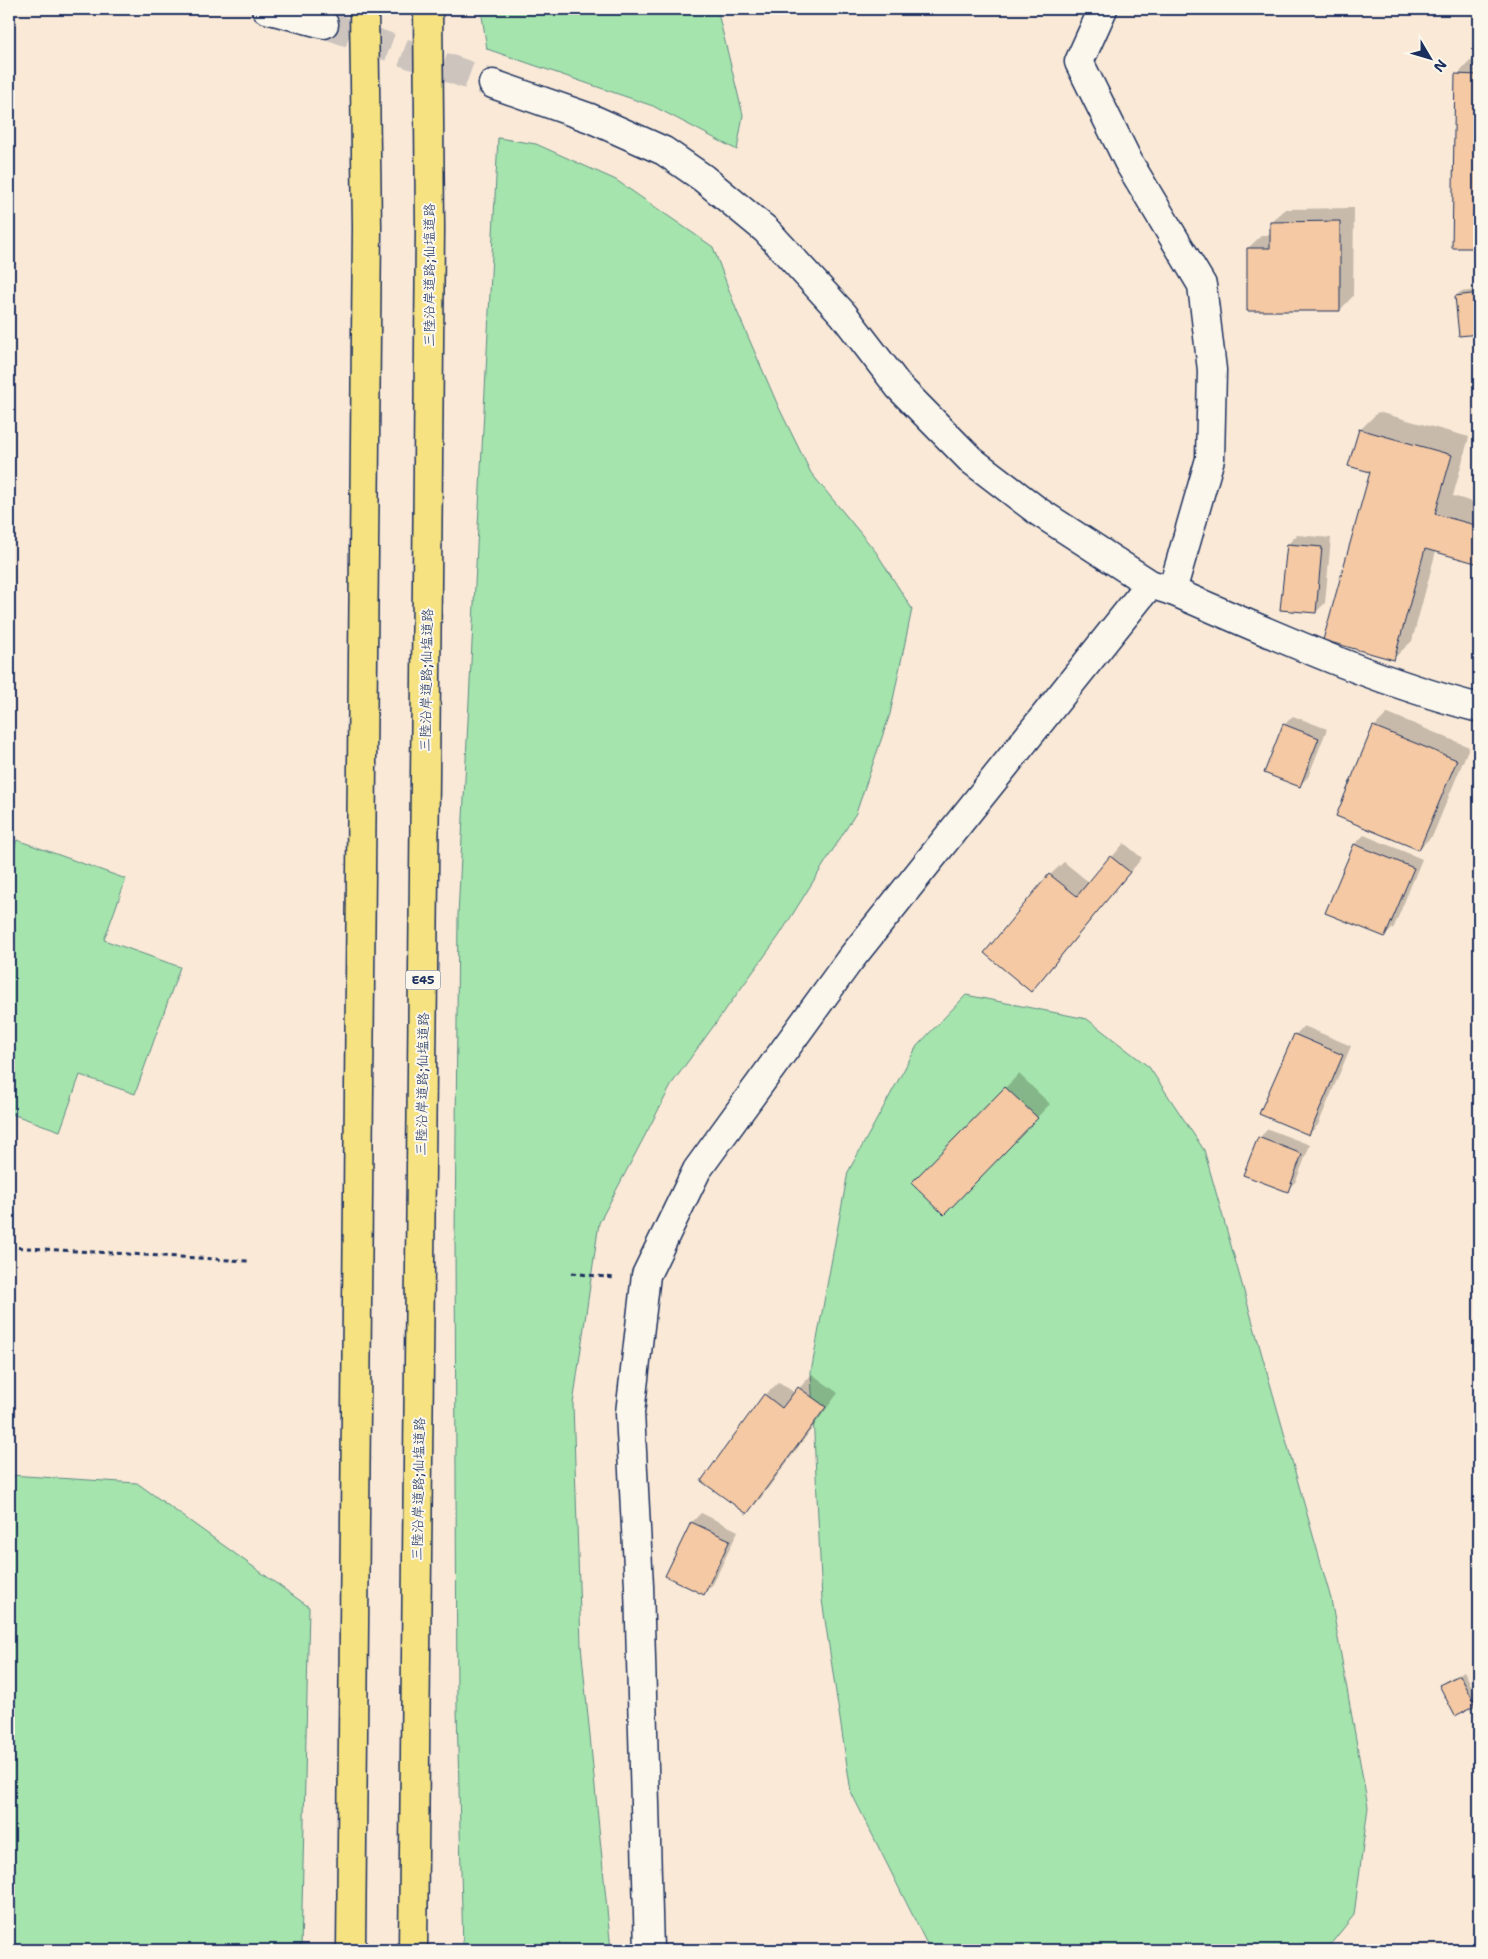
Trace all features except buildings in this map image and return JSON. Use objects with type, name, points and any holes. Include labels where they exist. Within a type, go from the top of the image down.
[{"type":"highway","points":[[352,1950],[367,236],[364,9]]},
{"type":"highway","name":"三陸沿岸道路;仙塩道路","points":[[413,1950],[428,552],[430,218],[428,9]]},
{"type":"street","points":[[266,9],[324,24]]},
{"type":"street","points":[[649,1950],[640,1596],[630,1413],[646,1275],[698,1170],[849,961],[1161,587],[1210,459],[1212,370],[1202,285],[1129,163],[1079,62],[1103,9]]},
{"type":"street","points":[[493,84],[590,118],[664,151],[703,178],[766,230],[844,314],[899,386],[971,460],[1039,512],[1161,587],[1323,656],[1431,696],[1479,708]]},
{"type":"path","points":[[9,1247],[248,1261]]},
{"type":"path","points":[[572,1273],[645,1281]]},
{"type":"green space","points":[[481,9],[717,9],[743,115],[737,150],[653,106],[487,49]]},
{"type":"green space","points":[[498,138],[536,144],[616,180],[713,247],[736,309],[779,408],[811,473],[876,552],[912,609],[890,714],[856,813],[779,936],[673,1082],[599,1223],[573,1404],[581,1645],[611,1950],[463,1950],[457,1708],[455,1239],[458,915]]},
{"type":"green space","points":[[17,840],[126,879],[104,940],[180,967],[135,1094],[80,1075],[60,1131],[9,1113],[9,864]]},
{"type":"green space","points":[[966,995],[1087,1019],[1149,1067],[1204,1150],[1331,1599],[1368,1807],[1354,1915],[1326,1950],[930,1950],[851,1792],[822,1600],[811,1372],[848,1172],[917,1046]]},
{"type":"green space","points":[[9,1475],[137,1483],[309,1607],[301,1950],[9,1950]]},
{"type":"tunnel","points":[[324,24],[493,84]]}]
